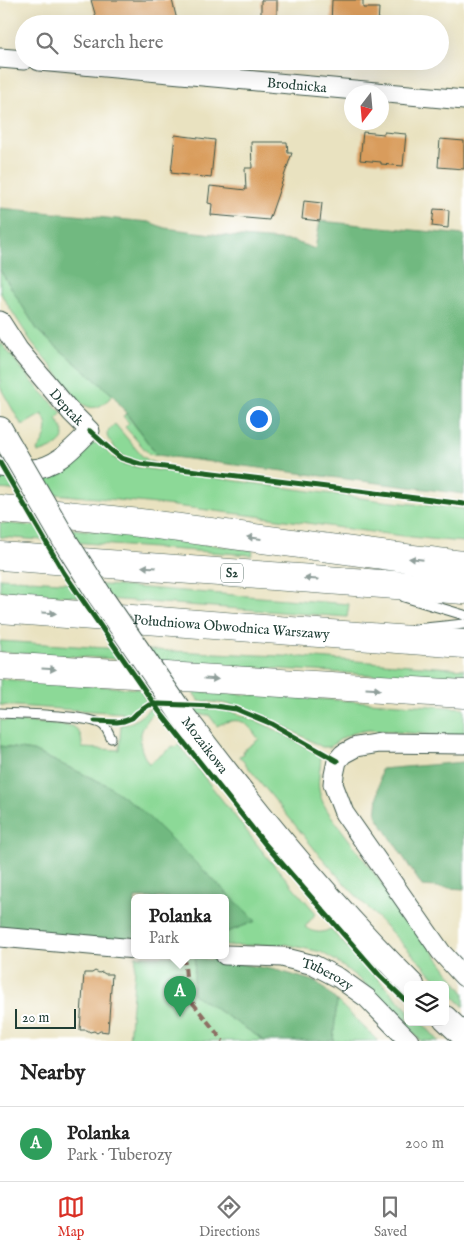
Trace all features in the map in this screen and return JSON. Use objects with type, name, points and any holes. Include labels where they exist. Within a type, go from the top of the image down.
[{"type":"highway","points":[[0,509],[92,517],[464,565]]},
{"type":"highway","name":"S2","points":[[0,556],[464,590]]},
{"type":"highway","name":"Południowa Obwodnica Warszawy","points":[[0,609],[464,644]]},
{"type":"highway","points":[[0,666],[464,694]]},
{"type":"street","points":[[0,58],[15,59]]},
{"type":"street","name":"Brodnicka","points":[[137,70],[464,100]]},
{"type":"street","name":"Deptak","points":[[0,322],[18,349],[71,412],[90,431],[71,450],[50,464],[33,469],[4,448]]},
{"type":"street","name":"Mozaikowa","points":[[4,448],[100,596],[181,713],[218,762],[277,837],[341,911],[408,981]]},
{"type":"street","points":[[464,744],[380,743],[356,747],[343,754],[337,762],[334,775],[334,784],[344,813],[441,952],[464,977]]},
{"type":"street","points":[[0,937],[131,949]]},
{"type":"street","name":"Tuberozy","points":[[229,955],[282,956],[314,965],[339,978],[367,998],[408,1041]]},
{"type":"street","points":[[449,1022],[464,1036]]},
{"type":"lane","points":[[352,581],[464,615]]},
{"type":"lane","points":[[348,635],[464,624]]},
{"type":"lane","points":[[0,713],[94,720],[103,725],[111,738]]},
{"type":"green space","points":[[0,208],[149,222],[165,228],[228,236],[293,241],[315,249],[320,221],[464,235],[464,494],[157,455],[113,395],[38,331],[0,270]]},
{"type":"green space","points":[[0,270],[38,331],[113,395],[105,402],[94,408],[80,402],[31,341],[0,292]]},
{"type":"green space","points":[[0,344],[62,413],[56,419],[63,432],[63,437],[57,445],[38,453],[37,450],[43,442],[46,433],[45,419],[42,414],[25,424],[21,424],[0,387]]},
{"type":"green space","points":[[126,414],[157,455],[149,454],[125,427],[129,423],[123,416]]},
{"type":"green space","points":[[115,424],[142,456],[156,464],[130,460],[121,454],[107,435],[108,431]]},
{"type":"green space","points":[[94,443],[99,443],[123,464],[142,468],[383,501],[464,509],[464,542],[403,536],[167,505],[0,489],[0,476],[21,478],[57,471]]},
{"type":"green space","points":[[0,523],[108,532],[253,550],[252,555],[0,537]]},
{"type":"green space","points":[[0,578],[349,604],[347,617],[0,591]]},
{"type":"green space","points":[[0,641],[302,657],[464,669],[464,682],[0,652]]},
{"type":"green space","points":[[0,679],[139,689],[147,701],[128,716],[123,717],[123,713],[0,705]]},
{"type":"green space","points":[[192,691],[464,708],[464,737],[369,730],[348,735],[330,747],[322,747],[278,723],[248,710],[216,702],[199,701]]},
{"type":"green space","points":[[149,709],[215,709],[228,711],[255,720],[297,741],[320,756],[320,795],[326,809],[464,993],[464,1007],[449,992],[449,981],[438,981],[344,883],[239,756],[244,754],[243,751],[259,739],[245,723],[233,721],[217,726],[209,715],[155,711],[145,724],[140,737],[140,743],[149,764],[178,744],[267,857],[316,913],[305,927],[318,932],[330,929],[404,1006],[404,1024],[363,982],[321,952],[285,944],[229,946],[229,931],[256,921],[229,896],[229,894],[226,894],[107,785],[33,751],[0,746],[0,720],[72,726],[79,732],[82,748],[119,750],[121,725],[133,722]]},
{"type":"green space","points":[[0,746],[33,751],[107,785],[139,808],[228,894],[131,894],[131,942],[0,931]]},
{"type":"green space","points":[[464,762],[464,889],[422,886],[376,815],[381,769]]},
{"type":"green space","points":[[229,895],[256,921],[229,931]]},
{"type":"green space","points":[[136,959],[195,959],[193,994],[265,1041],[129,1041]]},
{"type":"green space","points":[[195,959],[224,961],[276,970],[317,982],[337,1001],[333,1041],[265,1041],[193,994]]},
{"type":"green space","points":[[337,1001],[378,1041],[333,1041]]},
{"type":"green space","points":[[406,1026],[425,1026],[439,1041],[421,1041]]},
{"type":"building","points":[[91,0],[172,0],[176,15],[95,15]]},
{"type":"building","points":[[261,0],[277,0],[277,15],[261,15]]},
{"type":"building","points":[[332,0],[363,0],[363,8],[379,8],[379,15],[331,15]]},
{"type":"building","points":[[363,132],[406,134],[403,166],[360,160]]},
{"type":"building","points":[[175,135],[215,140],[211,178],[171,173]]},
{"type":"building","points":[[440,139],[464,141],[464,169],[438,167]]},
{"type":"building","points":[[251,142],[287,142],[288,153],[292,153],[269,220],[211,215],[212,204],[208,203],[210,186],[246,190],[245,168],[252,168]]},
{"type":"building","points":[[304,201],[322,203],[320,221],[302,219]]},
{"type":"building","points":[[434,209],[449,210],[448,228],[432,226]]},
{"type":"building","points":[[95,971],[112,974],[108,1032],[100,1031],[97,1033],[80,1030],[84,973]]},
{"type":"marked path","points":[[184,959],[188,997],[223,1041]]},
{"type":"cycle path","points":[[90,431],[121,458],[140,464],[464,504]]},
{"type":"cycle path","points":[[0,463],[64,573],[159,711],[265,844],[379,975],[404,999]]},
{"type":"cycle path","points":[[95,721],[124,721],[132,718],[149,705],[158,704],[215,706],[236,709],[272,724],[337,761]]},
{"type":"place","name":"Polanka","points":[[180,1017]]}]
